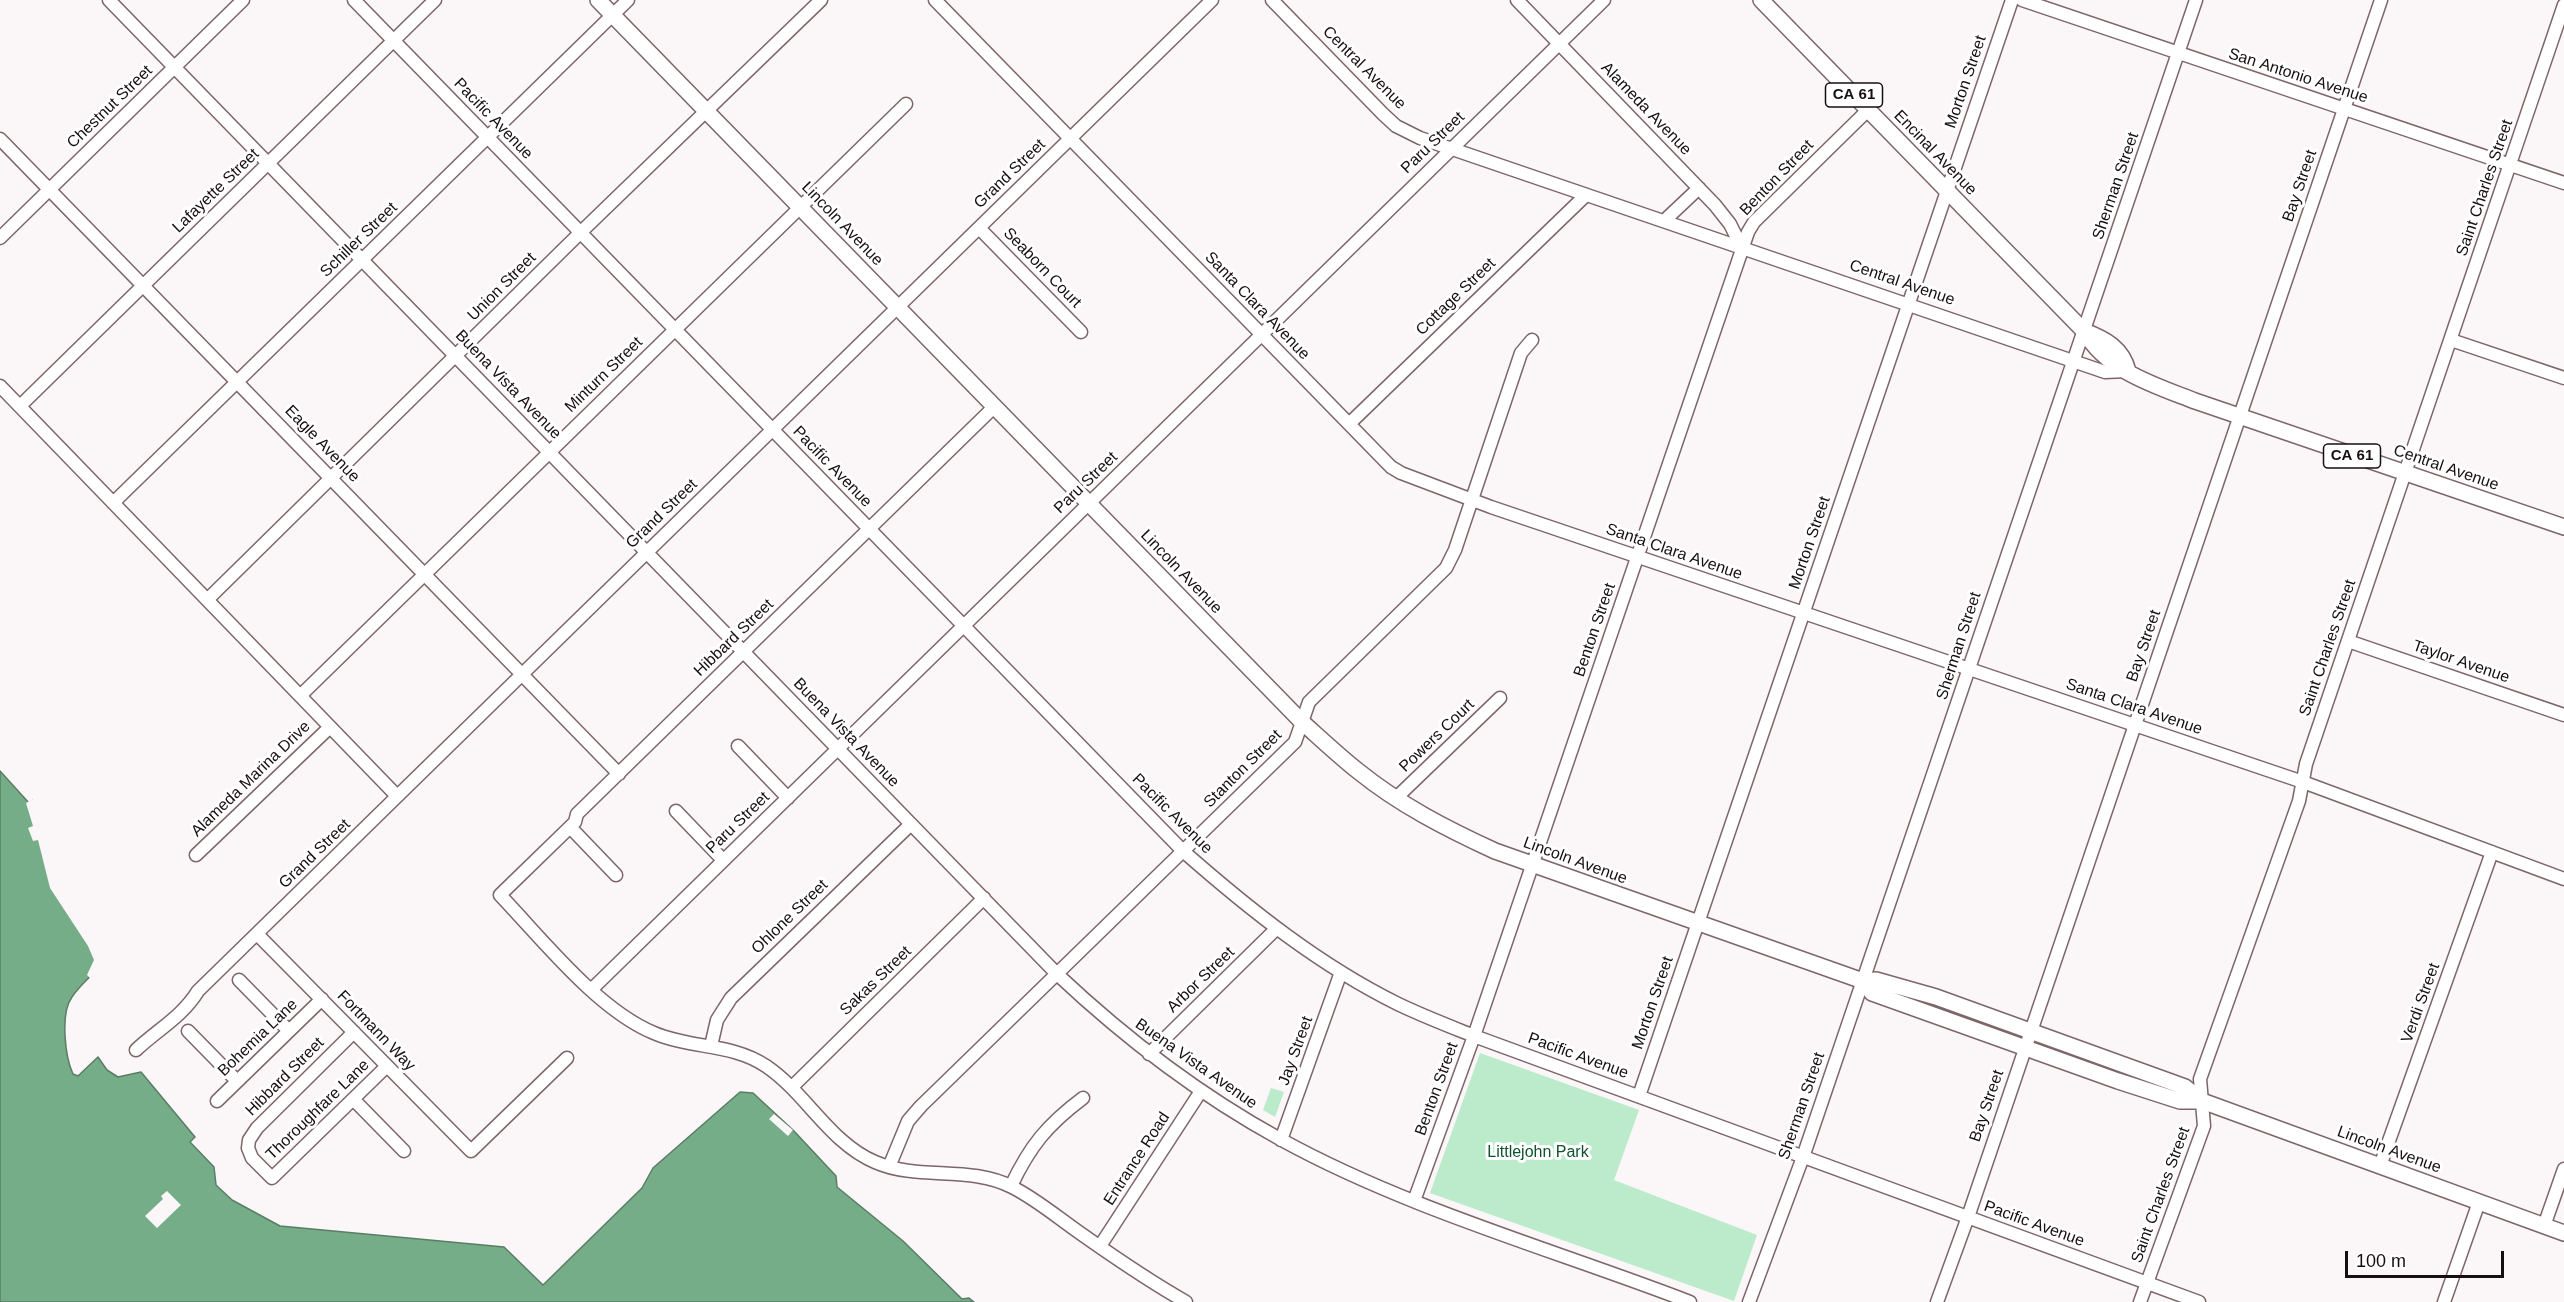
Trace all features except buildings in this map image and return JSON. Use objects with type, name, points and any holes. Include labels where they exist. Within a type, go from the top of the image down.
[{"type":"main road","name":"Lincoln Avenue","points":[[598,0],[1302,722],[1360,773],[1396,798],[1462,836],[1533,865],[1863,981],[1876,980],[2030,1031],[2185,1087],[2202,1101],[2564,1233]]},
{"type":"main road","name":"Encinal Avenue","points":[[1761,0],[2084,331],[2102,338],[2124,357],[2128,371]]},
{"type":"main road","name":"Central Avenue","points":[[2128,371],[2152,384],[2240,417],[2564,527]]},
{"type":"main road","name":"Lincoln Avenue","points":[[1863,981],[1872,993],[2024,1048],[2180,1101],[2202,1101]]},
{"type":"street","name":"Buena Vista Avenue","points":[[109,0],[1057,974],[1116,1028],[1201,1091],[1281,1140],[1363,1180],[1663,1297],[1690,1302]]},
{"type":"street","name":"Chestnut Street","points":[[0,238],[243,0]]},
{"type":"street","name":"Pacific Avenue","points":[[354,0],[1183,851],[1276,929],[1341,972],[1397,1003],[1474,1036],[2199,1302]]},
{"type":"street","name":"Lafayette Street","points":[[20,406],[435,0]]},
{"type":"street","name":"Schiller Street","points":[[113,503],[628,0]]},
{"type":"street","name":"Union Street","points":[[208,600],[330,477],[821,0]]},
{"type":"street","name":"Santa Clara Avenue","points":[[935,0],[1391,467],[1401,473],[1637,557],[2303,782],[2564,879]]},
{"type":"street","name":"Grand Street","points":[[136,1050],[150,1037],[160,1033],[198,991],[1212,0]]},
{"type":"street","name":"Central Avenue","points":[[1272,0],[1396,126],[1420,138],[2105,372],[2128,371]]},
{"type":"street","name":"Alameda Avenue","points":[[1517,0],[1699,188],[1730,224],[1742,248]]},
{"type":"street","name":"Paru Street","points":[[591,990],[1604,0]]},
{"type":"street","name":"Morton Street","points":[[1639,1096],[2012,0]]},
{"type":"street","name":"San Antonio Avenue","points":[[2022,0],[2564,183]]},
{"type":"street","name":"Sherman Street","points":[[1749,1302],[1803,1156],[2196,0]]},
{"type":"street","name":"Bay Street","points":[[1937,1302],[1968,1217],[2381,0]]},
{"type":"street","name":"Saint Charles Street","points":[[2140,1302],[2204,1126],[2200,1079],[2299,801],[2306,764],[2564,5]]},
{"type":"street","name":"Minturn Street","points":[[300,696],[906,104]]},
{"type":"street","name":"Benton Street","points":[[1414,1200],[1533,865],[1742,248],[1754,222],[1868,110]]},
{"type":"street","name":"Eagle Avenue","points":[[0,139],[619,774]]},
{"type":"street","points":[[1664,221],[1699,188]]},
{"type":"street","name":"Cottage Street","points":[[1349,424],[1586,195]]},
{"type":"street","name":"Seaborn Court","points":[[979,228],[1081,332]]},
{"type":"street","name":"Stanton Street","points":[[889,1167],[908,1121],[1295,742],[1309,702],[1446,568],[1455,550],[1521,353],[1532,340]]},
{"type":"street","points":[[2451,340],[2564,378]]},
{"type":"street","points":[[0,386],[397,796]]},
{"type":"street","name":"Hibbard Street","points":[[591,990],[500,895],[570,827],[577,814],[995,406]]},
{"type":"street","name":"Taylor Avenue","points":[[2348,641],[2564,715]]},
{"type":"street","name":"Powers Court","points":[[1396,798],[1500,698]]},
{"type":"street","name":"Alameda Marina Drive","points":[[196,855],[330,727]]},
{"type":"street","points":[[738,746],[788,798]]},
{"type":"street","points":[[676,811],[723,860]]},
{"type":"street","name":"Ohlone Street","points":[[711,1046],[717,1020],[731,998],[911,824]]},
{"type":"street","points":[[570,827],[616,875]]},
{"type":"street","name":"Verdi Street","points":[[2380,1166],[2492,852]]},
{"type":"street","name":"Sakas Street","points":[[792,1087],[984,898]]},
{"type":"street","name":"Arbor Street","points":[[1149,1054],[1276,929]]},
{"type":"street","name":"Fortmann Way","points":[[257,934],[471,1151],[567,1058]]},
{"type":"street","name":"Jay Street","points":[[1281,1140],[1341,972]]},
{"type":"street","points":[[239,980],[289,1031]]},
{"type":"street","points":[[591,990],[612,1009],[652,1032],[667,1038],[748,1056],[765,1065],[792,1087],[855,1150],[874,1162],[915,1172],[971,1176],[1011,1186],[1148,1280],[1186,1302]]},
{"type":"street","name":"Bohemia Lane","points":[[217,1101],[322,999]]},
{"type":"street","points":[[188,1031],[237,1081]]},
{"type":"street","name":"Hibbard Street","points":[[272,1178],[252,1158],[248,1148],[249,1140],[257,1128],[354,1032]]},
{"type":"street","name":"Thoroughfare Lane","points":[[272,1178],[387,1066]]},
{"type":"street","name":"Entrance Road","points":[[1100,1246],[1201,1091]]},
{"type":"street","points":[[1011,1186],[1026,1155],[1036,1141],[1062,1113],[1083,1098]]},
{"type":"street","points":[[353,1099],[405,1151]]},
{"type":"street","points":[[2544,1226],[2564,1169]]},
{"type":"street","points":[[2444,1302],[2479,1202]]},
{"type":"green space","name":"Littlejohn Park","points":[[1480,1053],[1639,1110],[1614,1180],[1757,1235],[1734,1301],[1430,1193]]},
{"type":"green space","points":[[1271,1088],[1284,1092],[1275,1117],[1263,1110]]},
{"type":"shaded area","points":[[0,771],[29,803],[33,800],[49,862],[101,966],[78,989],[68,1004],[65,1035],[73,1074],[78,1076],[98,1057],[107,1070],[118,1077],[141,1072],[195,1137],[190,1142],[214,1167],[216,1185],[232,1200],[280,1226],[504,1247],[543,1285],[642,1188],[653,1168],[740,1092],[753,1093],[793,1130],[836,1176],[837,1187],[903,1241],[962,1299],[969,1298],[974,1302],[0,1302]]},
{"type":"pier","points":[[35,798],[52,861],[101,956],[103,968],[92,980],[87,975],[94,960],[88,946],[50,888],[38,840],[33,841],[28,828],[33,826],[26,803]]},
{"type":"pier","points":[[774,1114],[793,1130],[788,1136],[769,1119]]},
{"type":"pier","points":[[167,1191],[181,1205],[157,1228],[145,1216],[163,1199],[161,1196]]}]
